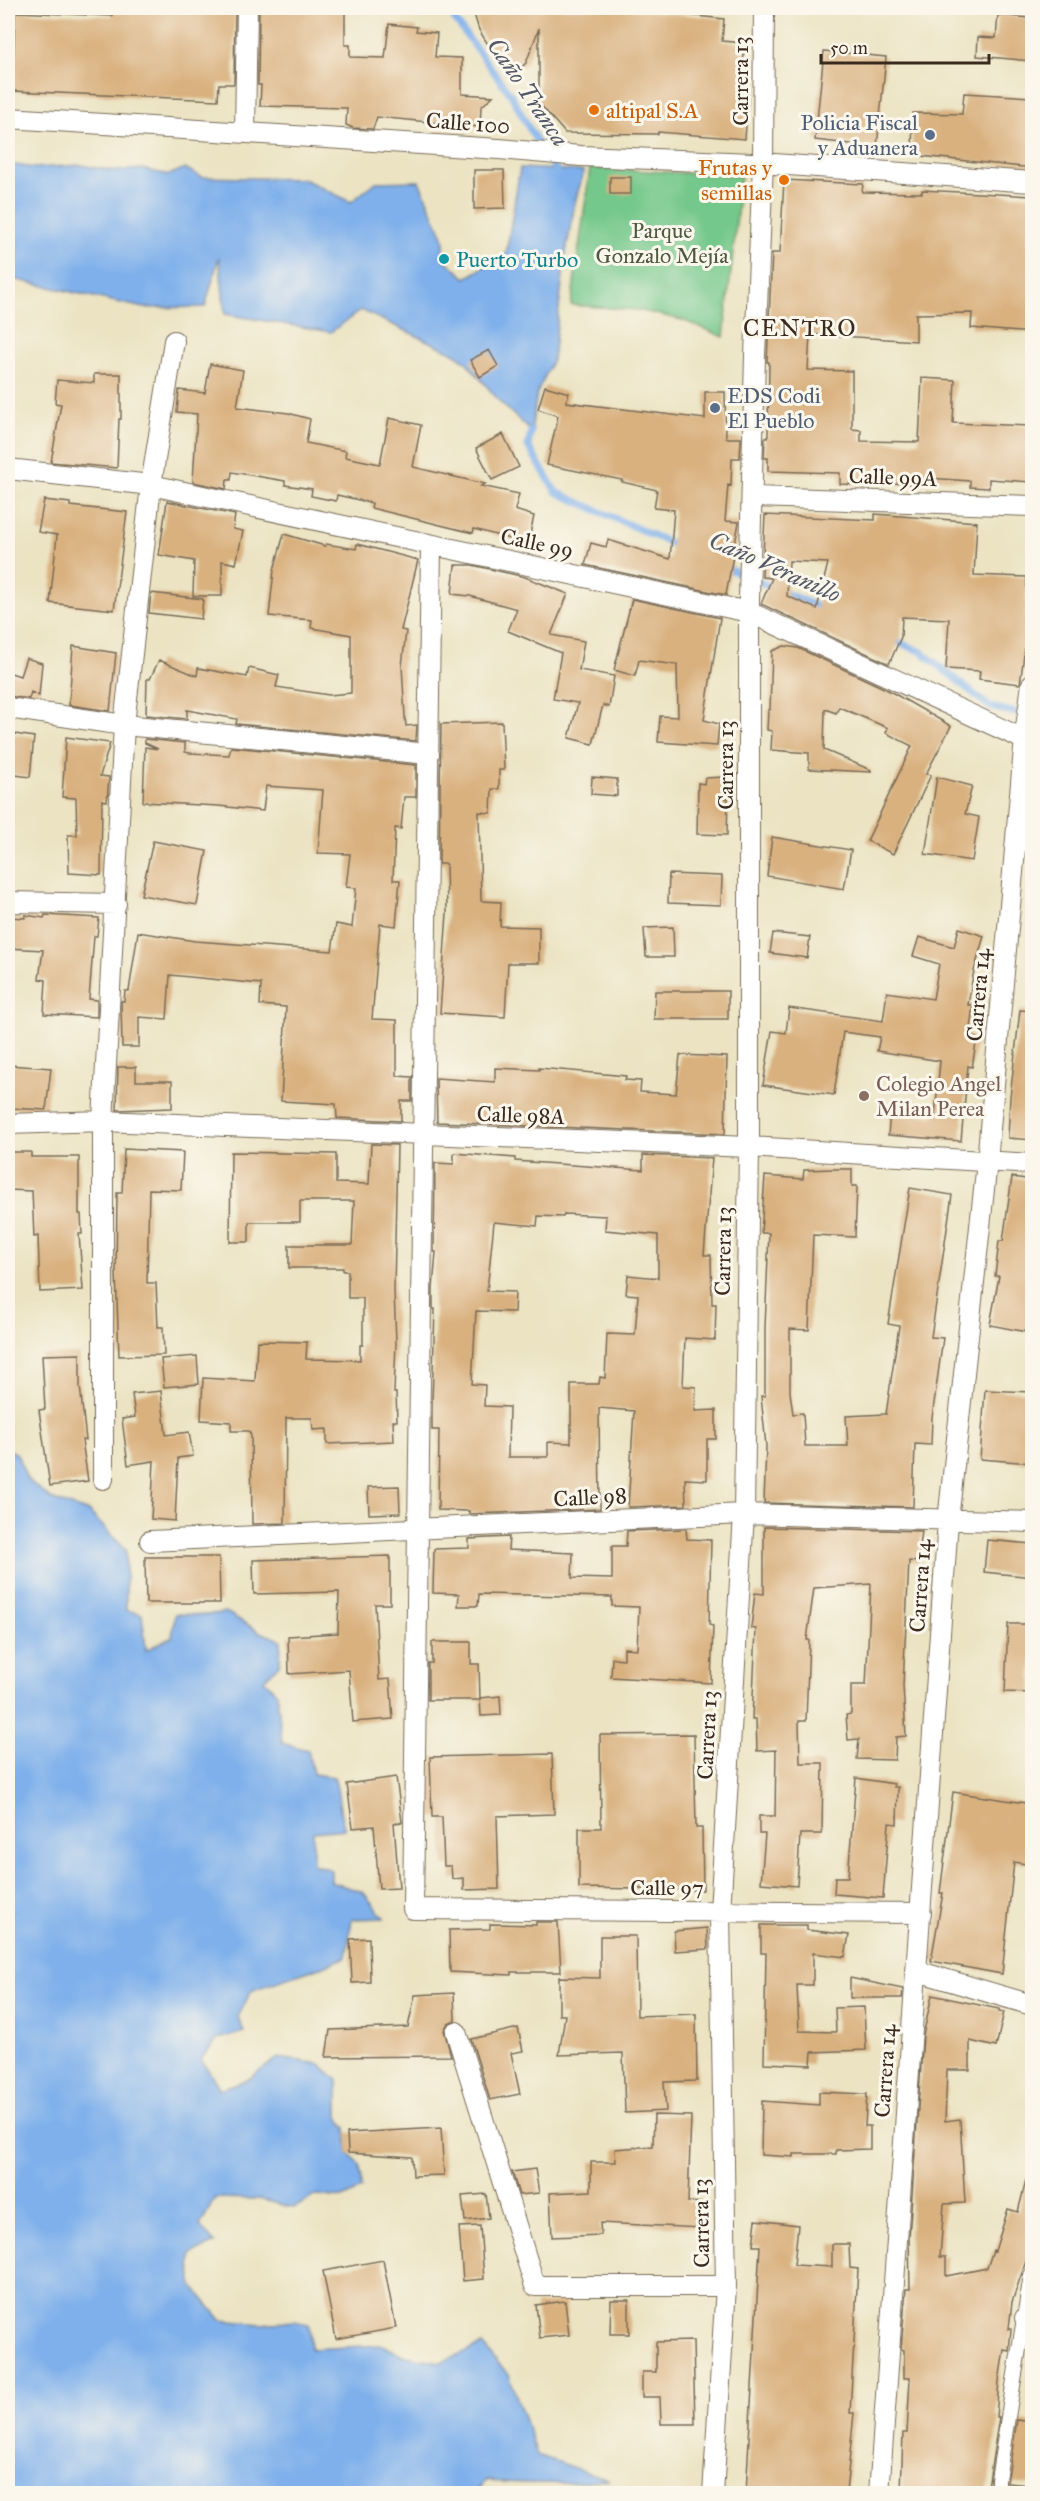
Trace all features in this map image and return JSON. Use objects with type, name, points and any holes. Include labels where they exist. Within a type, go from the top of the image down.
[{"type":"street","points":[[245,133],[247,8]]},
{"type":"street","name":"Carrera 13","points":[[713,2493],[726,2286],[720,1912],[744,1514],[749,1147],[749,606],[755,355],[763,164],[764,8]]},
{"type":"street","name":"Calle 100","points":[[8,118],[581,156],[763,164],[1032,182]]},
{"type":"street","points":[[103,1479],[103,1121],[124,725],[151,485],[174,341]]},
{"type":"street","name":"Calle 99","points":[[8,469],[151,485],[431,545],[749,606],[1028,736]]},
{"type":"street","name":"Calle 99A","points":[[752,497],[1032,506]]},
{"type":"street","points":[[418,1529],[431,545]]},
{"type":"street","name":"Carrera 14","points":[[879,2493],[948,1521],[987,1162],[1032,693]]},
{"type":"street","points":[[8,708],[124,725],[429,754]]},
{"type":"street","points":[[8,902],[116,904]]},
{"type":"street","name":"Calle 98A","points":[[8,1124],[103,1121],[749,1147],[1032,1164]]},
{"type":"street","name":"Calle 98","points":[[150,1541],[744,1514],[1032,1522]]},
{"type":"street","name":"Calle 97","points":[[418,1529],[413,1909],[921,1913]]},
{"type":"street","points":[[917,1971],[1032,2005]]},
{"type":"street","points":[[456,2032],[535,2286],[726,2286]]},
{"type":"street","points":[[998,2493],[1014,2369],[1029,2319],[1031,2275]]},
{"type":"green space","name":"Parque Gonzalo Mejía","points":[[590,168],[741,176],[724,337],[682,320],[638,310],[571,305]]},
{"type":"water","points":[[8,164],[35,168],[81,165],[115,171],[142,169],[169,175],[185,168],[201,177],[304,179],[351,202],[376,182],[419,181],[444,239],[444,259],[466,278],[506,254],[520,168],[584,171],[575,202],[565,258],[553,359],[537,393],[531,431],[501,403],[467,363],[456,354],[361,310],[331,332],[225,314],[219,257],[205,307],[144,308],[8,278]]},
{"type":"water","points":[[8,1449],[17,1454],[27,1479],[51,1499],[89,1512],[126,1550],[126,1610],[142,1614],[146,1650],[172,1637],[175,1614],[206,1615],[226,1612],[260,1632],[281,1640],[280,1663],[264,1680],[277,1693],[282,1743],[308,1750],[313,1774],[334,1777],[345,1829],[313,1832],[313,1864],[331,1870],[331,1882],[363,1892],[384,1918],[352,1919],[346,1957],[251,1991],[238,2017],[244,2032],[218,2039],[201,2059],[220,2089],[247,2080],[278,2058],[320,2064],[338,2080],[338,2117],[346,2127],[348,2153],[360,2165],[361,2189],[343,2198],[317,2195],[294,2208],[259,2199],[215,2198],[200,2226],[215,2243],[191,2254],[192,2285],[221,2320],[261,2324],[294,2321],[309,2324],[311,2349],[382,2345],[405,2356],[441,2362],[482,2345],[509,2375],[537,2455],[609,2480],[548,2484],[486,2481],[473,2494],[8,2494]]},
{"type":"building","points":[[112,8],[235,8],[234,84],[219,84],[218,100],[12,91],[15,12],[112,16]]},
{"type":"building","points":[[259,8],[345,8],[345,45],[350,45],[350,57],[385,58],[389,24],[417,27],[416,31],[437,33],[435,57],[462,58],[462,94],[493,96],[481,107],[480,127],[377,117],[373,129],[353,128],[346,125],[347,108],[260,106]]},
{"type":"building","points":[[472,8],[622,8],[724,19],[722,41],[745,43],[741,86],[749,87],[745,139],[658,132],[658,134],[565,133],[539,103],[539,28],[526,63],[514,74],[489,46],[479,30]]},
{"type":"building","points":[[998,15],[1029,18],[1028,27],[1032,28],[1032,61],[977,56],[978,37],[996,38]]},
{"type":"building","points":[[824,51],[886,57],[877,147],[815,140]]},
{"type":"building","points":[[964,93],[1032,97],[1032,168],[912,155],[913,113],[962,114]]},
{"type":"building","points":[[474,170],[504,170],[505,208],[474,209]]},
{"type":"building","points":[[610,177],[631,177],[631,194],[610,194]]},
{"type":"building","points":[[784,180],[863,184],[862,192],[922,193],[922,190],[1032,196],[1032,333],[971,328],[972,313],[916,314],[916,341],[810,334],[808,370],[852,371],[852,429],[861,430],[861,441],[919,442],[922,378],[955,380],[953,423],[1032,426],[1032,482],[989,479],[989,488],[970,487],[970,481],[914,477],[914,484],[862,482],[862,485],[840,484],[840,473],[768,471],[768,458],[764,458],[765,438],[768,438],[769,362],[767,362],[772,253],[780,253]]},
{"type":"building","points":[[489,350],[498,366],[480,377],[470,360]]},
{"type":"building","points":[[210,364],[243,370],[237,407],[288,413],[310,419],[306,443],[346,451],[345,457],[380,464],[389,418],[421,425],[413,467],[519,494],[515,510],[534,516],[528,544],[474,529],[473,533],[371,508],[372,503],[337,495],[336,501],[311,496],[312,489],[285,485],[285,481],[232,472],[231,480],[227,480],[226,489],[193,482],[197,414],[177,412],[179,390],[205,393]]},
{"type":"building","points":[[94,374],[121,374],[121,419],[119,419],[117,468],[51,462],[61,404],[55,403],[57,380],[94,383]]},
{"type":"building","points":[[545,386],[569,393],[566,402],[705,419],[705,392],[725,392],[726,438],[741,438],[740,458],[732,458],[731,486],[728,485],[725,521],[739,522],[726,595],[585,565],[591,543],[606,547],[608,540],[670,559],[674,510],[654,508],[657,490],[622,482],[622,480],[547,465],[558,416],[538,409]]},
{"type":"building","points":[[503,434],[519,467],[492,480],[476,448]]},
{"type":"building","points":[[44,500],[70,503],[70,506],[127,512],[114,610],[50,603],[57,535],[38,532]]},
{"type":"building","points":[[167,501],[235,515],[233,529],[243,531],[236,564],[222,561],[222,596],[193,596],[194,561],[159,555]]},
{"type":"building","points":[[875,514],[977,522],[974,575],[1027,577],[1025,647],[1020,684],[979,679],[980,671],[946,669],[949,619],[902,617],[901,637],[889,664],[761,604],[772,578],[762,577],[765,515],[875,520]],"holes":[[[789,561],[828,563],[817,609],[787,596]]]},
{"type":"building","points":[[284,534],[325,546],[326,544],[356,549],[357,544],[418,560],[401,630],[406,631],[402,666],[406,726],[417,725],[416,741],[236,724],[237,719],[187,710],[187,719],[146,715],[147,679],[150,679],[159,660],[197,676],[198,668],[247,677],[249,668],[279,675],[276,687],[329,695],[351,693],[351,635],[311,628],[312,620],[269,616],[274,570]]},
{"type":"building","points":[[455,565],[472,565],[525,577],[568,594],[551,635],[584,641],[579,670],[614,676],[609,707],[603,705],[593,744],[569,738],[578,703],[553,699],[561,653],[508,631],[517,609],[470,596],[452,594]]},
{"type":"building","points":[[151,593],[203,599],[201,619],[149,613]]},
{"type":"building","points":[[632,599],[720,618],[704,720],[719,724],[717,746],[658,742],[660,716],[678,717],[677,665],[639,660],[635,676],[614,670]]},
{"type":"building","points":[[73,646],[116,653],[110,711],[69,705]]},
{"type":"building","points":[[784,646],[798,648],[886,689],[951,726],[926,774],[931,775],[893,854],[867,841],[912,746],[886,733],[888,728],[839,707],[836,713],[825,709],[824,750],[871,770],[871,772],[809,769],[809,753],[771,750],[772,731],[767,730],[772,651]]},
{"type":"building","points":[[26,658],[42,663],[39,696],[31,692],[29,699],[8,696],[8,672],[20,676]]},
{"type":"building","points":[[502,722],[504,770],[499,770],[499,789],[492,789],[491,813],[479,812],[481,901],[501,902],[500,926],[539,927],[539,963],[508,963],[505,1017],[440,1013],[447,913],[446,864],[439,864],[441,724]]},
{"type":"building","points":[[8,733],[34,737],[30,777],[8,774]]},
{"type":"building","points":[[66,737],[110,743],[100,776],[109,777],[107,801],[102,800],[101,875],[69,873],[68,835],[77,835],[76,798],[62,797]]},
{"type":"building","points":[[145,739],[185,743],[185,752],[190,753],[229,755],[231,747],[416,765],[416,797],[404,797],[401,829],[395,828],[393,880],[400,880],[396,926],[380,924],[372,1019],[397,1020],[397,1076],[412,1077],[412,1101],[401,1101],[401,1121],[337,1118],[336,1104],[281,1101],[286,1007],[260,1005],[261,984],[170,975],[167,1019],[139,1017],[139,1047],[122,1047],[121,1001],[124,1001],[125,991],[129,991],[138,932],[195,941],[332,951],[336,924],[352,927],[356,888],[346,887],[350,854],[318,853],[323,790],[266,786],[263,811],[143,802],[145,747],[158,749],[145,743]]},
{"type":"building","points":[[592,777],[617,779],[617,796],[591,794]]},
{"type":"building","points":[[725,777],[725,798],[728,798],[727,835],[697,834],[698,783],[704,784],[705,778]]},
{"type":"building","points":[[937,777],[972,786],[965,814],[979,817],[972,861],[925,854]]},
{"type":"building","points":[[772,837],[851,850],[844,889],[767,876]]},
{"type":"building","points":[[153,841],[207,851],[197,905],[141,895]]},
{"type":"building","points":[[669,874],[722,876],[721,905],[668,903]]},
{"type":"building","points":[[25,915],[44,918],[45,915],[99,918],[97,936],[94,936],[89,999],[97,1000],[97,1017],[44,1014],[46,980],[39,979],[43,950],[8,948],[8,917],[25,918]]},
{"type":"building","points":[[673,927],[674,957],[646,957],[644,928]]},
{"type":"building","points":[[959,928],[984,936],[973,975],[968,1005],[973,1005],[969,1037],[977,1038],[972,1067],[968,1066],[961,1141],[888,1135],[890,1112],[935,1116],[940,1061],[877,1051],[880,1037],[843,1032],[834,1095],[763,1085],[772,1031],[786,1033],[789,1008],[883,1021],[887,992],[933,999],[939,964],[913,956],[919,937],[954,947]]},
{"type":"building","points":[[773,933],[810,937],[807,958],[770,953]]},
{"type":"building","points":[[655,991],[728,991],[728,1019],[654,1019]]},
{"type":"building","points":[[1020,1010],[1032,1011],[1032,1140],[1008,1138],[1010,1097]]},
{"type":"building","points":[[680,1055],[727,1057],[725,1134],[437,1122],[436,1078],[495,1082],[495,1068],[539,1070],[539,1068],[626,1076],[625,1080],[641,1081],[640,1092],[676,1094]]},
{"type":"building","points":[[8,1065],[51,1068],[46,1110],[8,1108]]},
{"type":"building","points":[[118,1067],[136,1067],[136,1081],[172,1081],[172,1108],[117,1110]]},
{"type":"building","points":[[371,1144],[397,1145],[394,1393],[396,1393],[397,1421],[393,1421],[394,1441],[327,1444],[327,1429],[313,1430],[312,1418],[286,1418],[285,1523],[252,1524],[251,1436],[249,1431],[231,1431],[231,1422],[201,1420],[203,1378],[255,1381],[257,1341],[307,1342],[306,1359],[360,1360],[360,1345],[363,1345],[363,1298],[348,1298],[348,1271],[343,1271],[343,1268],[289,1268],[289,1245],[352,1245],[354,1201],[300,1201],[300,1222],[249,1222],[249,1242],[230,1242],[231,1152],[336,1154],[336,1183],[369,1184]]},
{"type":"building","points":[[124,1149],[183,1152],[181,1190],[149,1189],[147,1283],[156,1283],[158,1327],[163,1327],[164,1355],[119,1356],[116,1273],[117,1193],[122,1193]]},
{"type":"building","points":[[8,1152],[31,1152],[31,1157],[79,1157],[79,1214],[81,1214],[82,1234],[79,1234],[83,1290],[40,1292],[38,1236],[34,1237],[32,1191],[8,1190]]},
{"type":"building","points":[[454,1153],[515,1158],[515,1161],[643,1170],[643,1155],[712,1158],[704,1255],[711,1255],[712,1304],[716,1304],[715,1340],[685,1338],[683,1386],[696,1387],[695,1411],[716,1410],[716,1439],[707,1439],[707,1480],[685,1479],[686,1505],[628,1507],[634,1411],[599,1408],[600,1509],[469,1514],[469,1511],[438,1510],[439,1430],[432,1430],[435,1309],[433,1309],[433,1289],[436,1252],[434,1252],[435,1163],[454,1164]],"holes":[[[564,1214],[606,1216],[605,1230],[658,1235],[658,1278],[628,1275],[626,1294],[638,1295],[635,1335],[607,1334],[605,1378],[600,1377],[599,1384],[571,1384],[571,1443],[548,1442],[548,1457],[508,1457],[509,1407],[484,1406],[485,1385],[472,1384],[476,1311],[514,1312],[515,1292],[487,1291],[494,1222],[537,1226],[538,1216],[563,1217]]]},
{"type":"building","points":[[852,1169],[852,1186],[857,1186],[855,1237],[813,1235],[809,1330],[790,1329],[790,1392],[793,1414],[803,1413],[805,1446],[848,1446],[846,1416],[886,1414],[899,1326],[888,1324],[910,1188],[952,1195],[931,1337],[943,1338],[932,1418],[931,1445],[915,1444],[913,1507],[764,1503],[766,1446],[761,1396],[765,1396],[769,1233],[761,1233],[765,1176],[803,1179],[804,1170]]},
{"type":"building","points":[[1012,1177],[1032,1180],[1032,1333],[990,1325],[999,1276],[995,1276],[999,1241],[1003,1241]]},
{"type":"building","points":[[80,1354],[80,1386],[86,1440],[82,1440],[88,1481],[50,1486],[39,1410],[45,1409],[42,1355]]},
{"type":"building","points":[[197,1356],[199,1384],[164,1387],[161,1359]]},
{"type":"building","points":[[985,1390],[1032,1392],[1032,1463],[980,1459]]},
{"type":"building","points":[[161,1391],[166,1435],[189,1432],[193,1456],[178,1458],[175,1521],[151,1519],[154,1461],[128,1465],[122,1419],[135,1417],[132,1394]]},
{"type":"building","points":[[399,1486],[400,1513],[369,1514],[368,1487]]},
{"type":"building","points":[[764,1527],[922,1531],[918,1562],[909,1561],[903,1686],[906,1736],[896,1737],[895,1760],[857,1759],[859,1739],[848,1740],[846,1715],[851,1714],[851,1685],[866,1685],[871,1584],[814,1588],[807,1640],[809,1640],[806,1721],[799,1721],[800,1763],[823,1763],[822,1834],[800,1834],[797,1886],[761,1883],[765,1834],[759,1834],[759,1816],[775,1816],[776,1750],[757,1751],[756,1719],[752,1719],[756,1629],[751,1628],[755,1593],[764,1594]]},
{"type":"building","points":[[686,1529],[687,1539],[711,1540],[709,1625],[713,1626],[711,1683],[611,1677],[612,1658],[624,1659],[624,1648],[637,1649],[639,1607],[612,1606],[612,1597],[479,1594],[478,1606],[458,1606],[459,1594],[433,1593],[434,1549],[469,1548],[469,1539],[509,1537],[508,1550],[573,1553],[572,1578],[612,1579],[612,1546],[626,1546],[627,1531]]},
{"type":"building","points":[[987,1540],[1032,1544],[1032,1577],[984,1572]]},
{"type":"building","points":[[390,1556],[390,1604],[375,1604],[379,1680],[390,1679],[393,1719],[353,1722],[349,1670],[289,1674],[288,1636],[338,1633],[339,1592],[254,1594],[253,1560]]},
{"type":"building","points":[[145,1557],[219,1557],[220,1603],[146,1603]]},
{"type":"building","points":[[1008,1624],[1032,1624],[1032,1693],[1005,1692]]},
{"type":"building","points":[[432,1642],[471,1642],[471,1664],[479,1664],[480,1700],[428,1700],[428,1663],[432,1663]]},
{"type":"building","points":[[500,1696],[501,1715],[481,1716],[480,1698]]},
{"type":"building","points":[[694,1734],[696,1828],[702,1828],[703,1890],[579,1888],[579,1828],[601,1828],[600,1735]]},
{"type":"building","points":[[552,1754],[554,1814],[497,1816],[499,1889],[464,1890],[464,1878],[452,1879],[451,1866],[444,1866],[442,1817],[432,1817],[430,1757]]},
{"type":"building","points":[[396,1777],[402,1822],[394,1823],[399,1888],[379,1889],[374,1826],[353,1828],[347,1784]]},
{"type":"building","points":[[856,1778],[894,1784],[894,1787],[898,1787],[897,1824],[889,1823],[883,1898],[834,1894],[835,1877],[848,1877]]},
{"type":"building","points":[[953,1792],[1032,1804],[1032,1865],[1014,1862],[1002,1974],[931,1961],[943,1893],[940,1893]]},
{"type":"building","points":[[536,1922],[558,1922],[561,1972],[511,1972],[511,1975],[450,1972],[449,1930],[490,1929],[490,1924],[536,1925]]},
{"type":"building","points":[[761,1925],[807,1925],[807,1930],[849,1935],[845,1957],[813,1953],[813,1985],[797,1985],[799,2031],[836,2032],[835,2008],[864,2007],[866,2050],[812,2052],[811,2065],[764,2063],[766,1953],[761,1953]]},
{"type":"building","points":[[707,1928],[708,1949],[675,1951],[674,1931]]},
{"type":"building","points":[[600,1936],[636,1936],[637,2016],[696,2014],[697,2081],[664,2082],[666,2111],[625,2113],[623,2053],[559,2055],[565,2015],[559,2015],[559,1977],[600,1978]]},
{"type":"building","points":[[369,1938],[370,1982],[352,1983],[350,1939]]},
{"type":"building","points":[[850,1978],[903,1989],[902,1998],[850,1998]]},
{"type":"building","points":[[454,1993],[455,2020],[448,2023],[444,2030],[451,2056],[326,2057],[330,2030],[408,2027],[415,1995]]},
{"type":"building","points":[[932,1995],[1004,2012],[996,2047],[970,2041],[970,2070],[947,2070],[945,2121],[960,2119],[965,2203],[944,2204],[940,2257],[946,2257],[946,2276],[987,2268],[993,2250],[995,2251],[1008,2209],[1018,2212],[1026,2180],[1032,2180],[1032,2261],[1027,2258],[1012,2302],[1009,2351],[1004,2350],[999,2381],[996,2417],[999,2417],[987,2493],[901,2493],[903,2433],[907,2433],[910,2378],[904,2378],[904,2350],[901,2349],[906,2289],[910,2289],[909,2238],[923,2036]]},
{"type":"building","points":[[518,2028],[523,2051],[511,2053],[520,2094],[490,2100],[471,2039]]},
{"type":"building","points":[[819,2092],[867,2094],[865,2126],[870,2126],[870,2149],[836,2150],[836,2154],[794,2154],[794,2157],[761,2155],[762,2101],[819,2105]]},
{"type":"building","points":[[654,2115],[691,2116],[688,2202],[703,2203],[702,2228],[600,2223],[601,2235],[552,2237],[550,2193],[591,2191],[591,2162],[616,2162],[615,2149],[653,2146]]},
{"type":"building","points":[[441,2128],[444,2175],[413,2176],[412,2157],[348,2153],[347,2133]]},
{"type":"building","points":[[535,2169],[539,2193],[519,2195],[512,2172]]},
{"type":"building","points":[[486,2194],[489,2218],[465,2221],[462,2196]]},
{"type":"building","points":[[756,2220],[798,2225],[794,2265],[832,2267],[832,2244],[849,2244],[850,2268],[858,2269],[850,2413],[854,2413],[846,2493],[746,2493],[760,2246],[753,2246]]},
{"type":"building","points":[[480,2226],[484,2279],[463,2281],[459,2227]]},
{"type":"building","points":[[383,2260],[396,2328],[336,2339],[323,2271]]},
{"type":"building","points":[[611,2300],[629,2300],[629,2334],[610,2334]]},
{"type":"building","points":[[565,2301],[569,2335],[540,2338],[536,2305]]},
{"type":"building","points":[[693,2341],[695,2424],[661,2424],[660,2397],[642,2397],[642,2372],[656,2372],[656,2342]]},
{"type":"building","points":[[1017,2420],[1032,2422],[1032,2485],[1007,2483]]},
{"type":"waterway","name":"Caño Tranca","points":[[446,8],[511,95],[544,155],[556,169]]},
{"type":"waterway","name":"Caño Veranillo","points":[[531,431],[528,446],[556,492],[679,547]]},
{"type":"waterway","name":"Caño Veranillo","points":[[722,566],[825,610]]},
{"type":"waterway","name":"Caño Veranillo","points":[[893,640],[922,652],[990,707],[1027,715]]},
{"type":"place","name":"altipal S.A","points":[[594,110]]},
{"type":"place","name":"Policia Fiscal y Aduanera","points":[[930,135]]},
{"type":"place","name":"Frutas y semillas","points":[[784,180]]},
{"type":"place","name":"Puerto Turbo","points":[[444,259]]},
{"type":"place","name":"EDS Codi El Pueblo","points":[[715,408]]},
{"type":"place","name":"Colegio Angel Milan Perea","points":[[864,1096]]},
{"type":"district","name":"CENTRO","points":[[800,328]]}]
